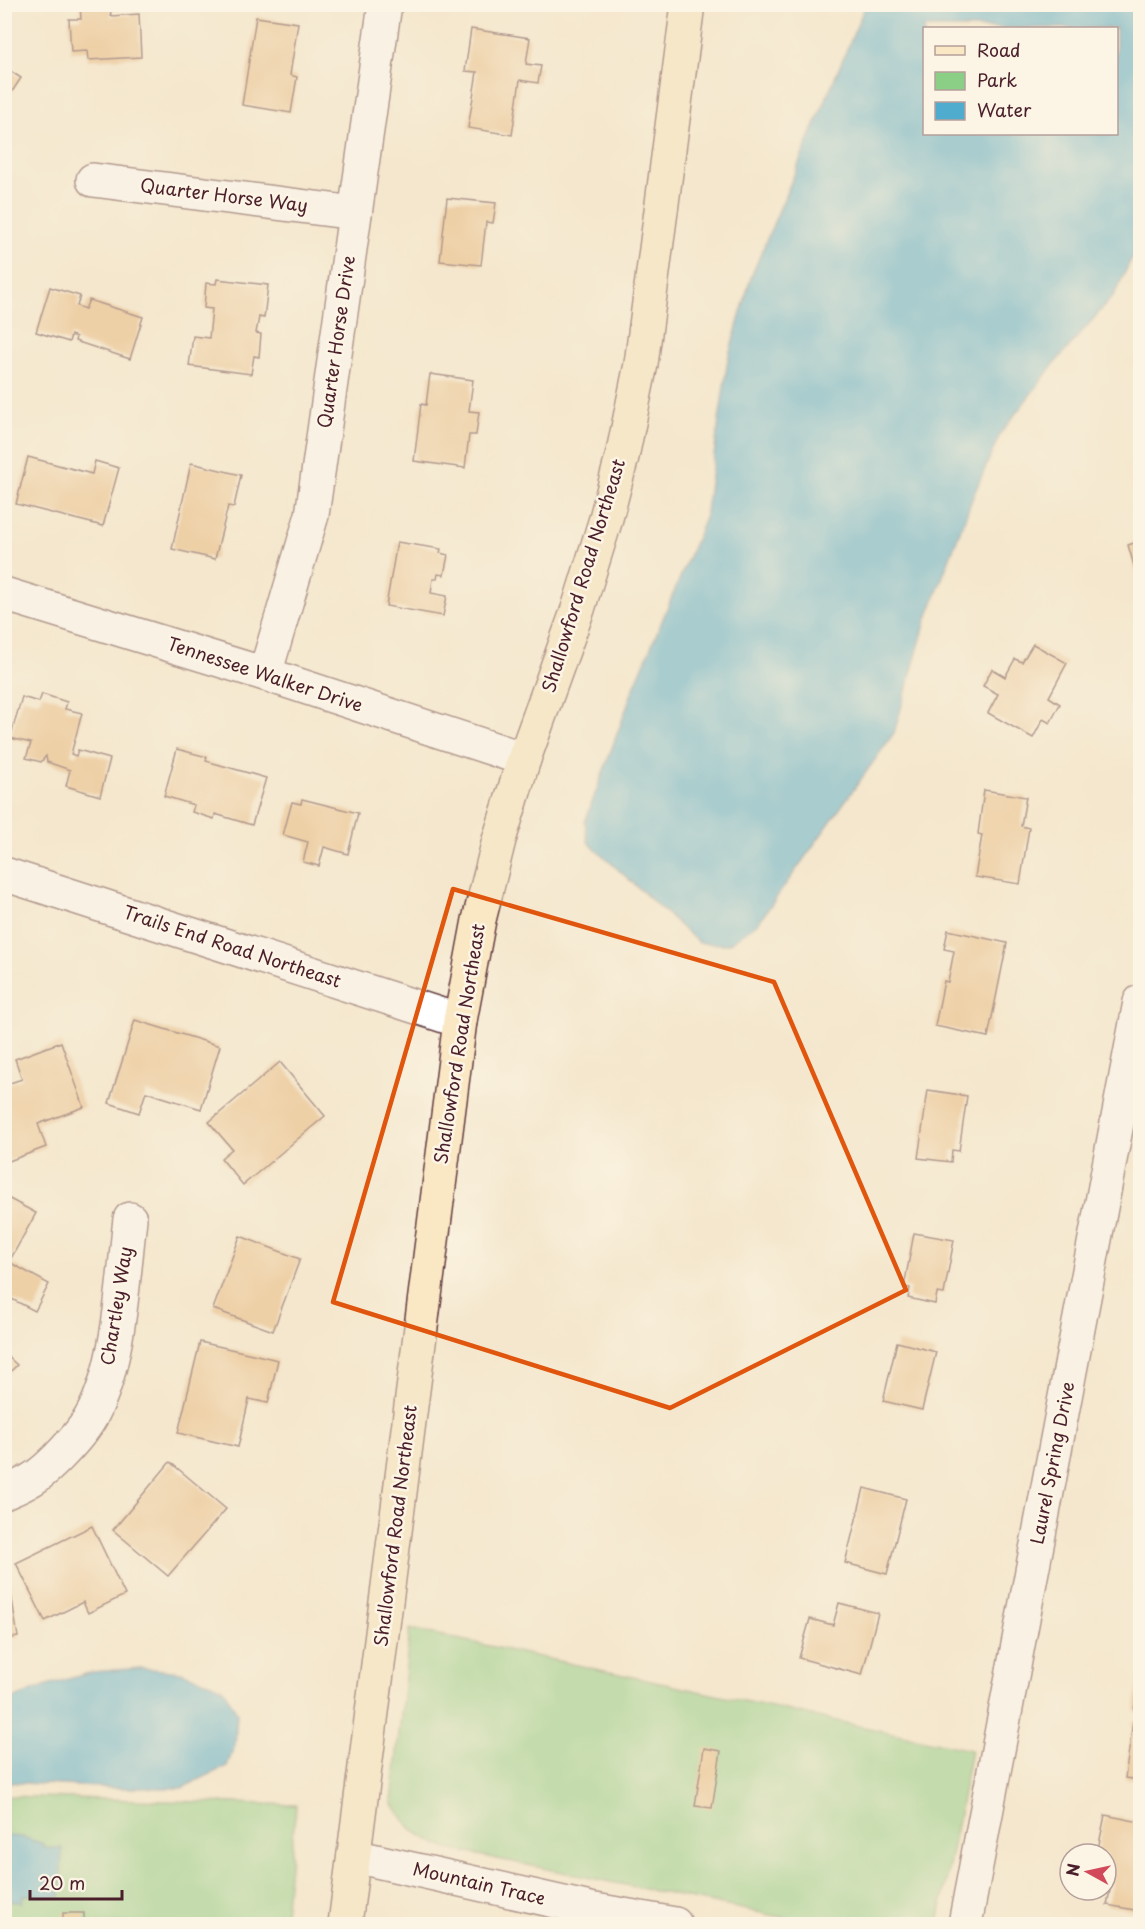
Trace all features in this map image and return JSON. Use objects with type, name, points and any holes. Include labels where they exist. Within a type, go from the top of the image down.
[{"type":"main road","name":"Shallowford Road Northeast","points":[[345,1924],[460,1021],[479,920],[499,840],[524,759],[578,609],[622,457],[641,364],[688,4]]},
{"type":"street","name":"Quarter Horse Drive","points":[[265,674],[312,515],[385,4]]},
{"type":"street","name":"Quarter Horse Way","points":[[93,180],[355,213]]},
{"type":"street","name":"Tennessee Walker Drive","points":[[4,594],[265,674],[524,759]]},
{"type":"street","name":"Trails End Road Northeast","points":[[4,874],[460,1021]]},
{"type":"street","name":"Laurel Spring Drive","points":[[965,1924],[1140,1002]]},
{"type":"street","name":"Chartley Way","points":[[4,1493],[31,1480],[62,1454],[91,1416],[102,1390],[113,1353],[130,1219]]},
{"type":"street","name":"Mountain Trace","points":[[354,1856],[595,1910],[675,1924]]},
{"type":"highlighted area","points":[[453,889],[774,982],[906,1290],[670,1408],[333,1302]]},
{"type":"green space","points":[[410,1629],[971,1750],[938,1924],[815,1924],[449,1849],[422,1836],[410,1827],[392,1802]]},
{"type":"green space","points":[[5,1796],[296,1805],[284,1924],[5,1924]]},
{"type":"water","points":[[866,4],[1140,5],[1140,241],[1114,295],[1054,364],[1000,434],[974,494],[926,621],[894,733],[758,923],[728,944],[699,943],[588,842],[585,822],[633,690],[705,518],[728,359],[751,277]]},
{"type":"water","points":[[141,1668],[181,1672],[222,1687],[237,1713],[235,1745],[227,1766],[182,1788],[117,1788],[5,1782],[5,1702],[47,1685],[93,1672]]},
{"type":"water","points":[[5,1836],[22,1837],[44,1844],[44,1848],[62,1848],[60,1897],[23,1895],[22,1902],[5,1901]]},
{"type":"building","points":[[80,4],[110,4],[111,16],[139,14],[141,57],[88,60],[87,51],[71,52],[69,19],[81,19]]},
{"type":"building","points":[[256,17],[298,23],[290,75],[297,77],[291,113],[242,105]]},
{"type":"building","points":[[471,29],[530,38],[526,64],[541,66],[538,83],[520,80],[512,135],[468,128],[477,72],[465,71]]},
{"type":"building","points":[[4,67],[21,78],[4,104]]},
{"type":"building","points":[[447,198],[496,203],[493,223],[486,222],[481,265],[440,261]]},
{"type":"building","points":[[217,279],[268,285],[264,318],[259,317],[256,333],[261,334],[259,357],[254,356],[251,374],[189,366],[193,336],[209,338],[212,309],[204,308],[206,283],[216,284]]},
{"type":"building","points":[[50,287],[80,296],[77,306],[85,309],[89,300],[143,317],[130,359],[75,341],[76,337],[71,335],[69,342],[36,332]]},
{"type":"building","points":[[430,374],[473,380],[469,411],[479,412],[476,435],[469,435],[465,468],[414,461],[421,404],[426,405]]},
{"type":"building","points":[[28,457],[92,474],[95,461],[119,468],[103,526],[16,504]]},
{"type":"building","points":[[191,463],[241,475],[234,507],[228,506],[215,559],[172,549]]},
{"type":"building","points":[[1140,541],[1140,586],[1128,545]]},
{"type":"building","points":[[397,542],[441,549],[440,553],[448,555],[444,575],[438,574],[437,579],[433,579],[431,593],[447,596],[443,616],[386,606]]},
{"type":"building","points":[[1033,644],[1067,663],[1049,697],[1060,704],[1050,723],[1043,719],[1033,738],[988,713],[998,694],[983,686],[992,669],[1005,677],[1015,659],[1022,662]]},
{"type":"building","points":[[42,694],[67,702],[65,709],[82,713],[71,754],[76,756],[78,750],[110,759],[100,796],[66,786],[70,770],[47,762],[46,756],[41,762],[26,758],[31,743],[10,738],[22,697],[39,702]]},
{"type":"building","points":[[177,749],[207,757],[206,761],[266,778],[252,825],[215,814],[214,819],[192,812],[194,805],[164,796]]},
{"type":"building","points":[[984,790],[1026,797],[1021,826],[1029,828],[1020,884],[975,877],[982,835],[978,834]]},
{"type":"building","points":[[302,799],[358,813],[348,854],[324,847],[319,866],[303,862],[308,842],[283,835],[292,802],[301,804]]},
{"type":"building","points":[[948,930],[1007,943],[988,1037],[935,1026],[944,981],[948,982],[954,951],[944,949]]},
{"type":"building","points":[[135,1020],[220,1046],[201,1109],[146,1092],[139,1113],[109,1103]]},
{"type":"building","points":[[61,1042],[84,1107],[38,1124],[46,1147],[9,1161],[4,1149],[4,1085],[22,1079],[15,1059]]},
{"type":"building","points":[[280,1062],[325,1116],[243,1185],[221,1158],[232,1149],[209,1122]]},
{"type":"building","points":[[928,1090],[967,1096],[959,1151],[952,1150],[951,1162],[918,1158]]},
{"type":"building","points":[[4,1196],[36,1213],[9,1262],[49,1284],[35,1311],[4,1295]]},
{"type":"building","points":[[914,1233],[954,1240],[944,1294],[937,1293],[935,1304],[908,1298],[910,1288],[904,1287]]},
{"type":"building","points":[[240,1236],[300,1259],[273,1331],[213,1309]]},
{"type":"building","points":[[200,1342],[278,1360],[268,1403],[249,1399],[238,1447],[178,1433]]},
{"type":"building","points":[[897,1342],[936,1352],[922,1410],[883,1401]]},
{"type":"building","points":[[4,1353],[17,1365],[4,1378]]},
{"type":"building","points":[[170,1462],[226,1509],[168,1576],[113,1530]]},
{"type":"building","points":[[864,1488],[906,1499],[887,1574],[845,1563]]},
{"type":"building","points":[[92,1526],[125,1595],[88,1613],[83,1602],[45,1621],[16,1563]]},
{"type":"building","points":[[7,1568],[18,1637],[4,1639],[4,1569]]},
{"type":"building","points":[[839,1603],[878,1613],[862,1675],[799,1658],[810,1619],[833,1625]]},
{"type":"building","points":[[1140,1678],[1140,1712],[1134,1711]]},
{"type":"building","points":[[1133,1721],[1140,1722],[1140,1780],[1125,1778]]},
{"type":"building","points":[[704,1748],[721,1751],[712,1808],[695,1806]]},
{"type":"building","points":[[1105,1815],[1140,1822],[1140,1911],[1107,1905],[1108,1902],[1118,1902],[1118,1842],[1099,1842]]},
{"type":"building","points":[[63,1913],[84,1913],[84,1924],[63,1924]]},
{"type":"building","points":[[4,1919],[49,1921],[49,1924],[4,1924]]}]
